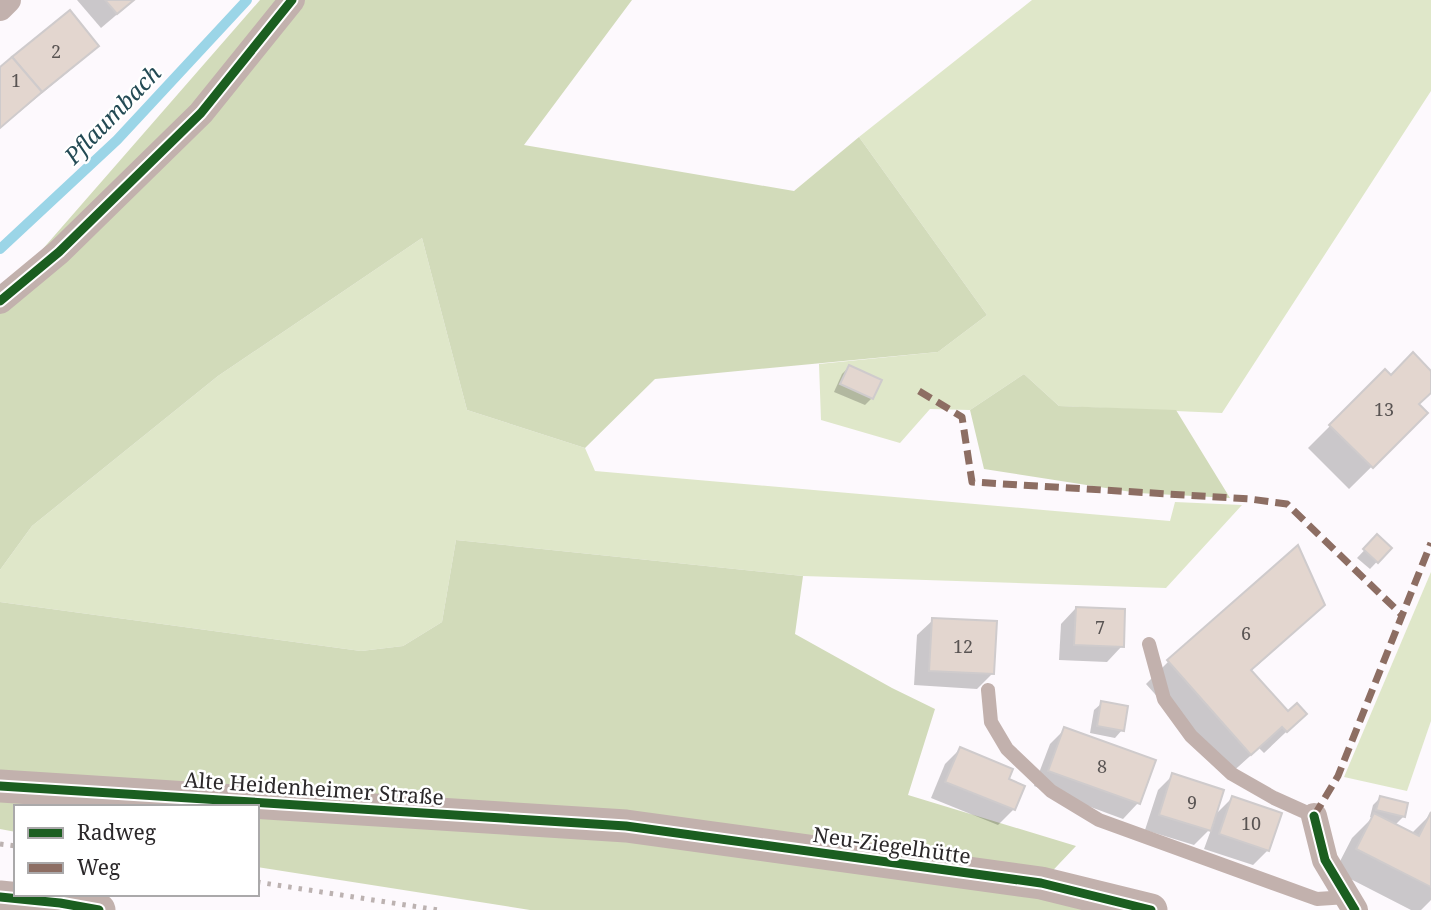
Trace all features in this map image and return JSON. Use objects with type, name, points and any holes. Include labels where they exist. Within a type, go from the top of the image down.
[{"type":"street","points":[[0,8],[8,0]]},
{"type":"street","points":[[0,301],[58,252],[201,113],[292,0]]},
{"type":"street","name":"Alte Heidenheimer Straße","points":[[0,786],[626,826]]},
{"type":"street","points":[[1314,816],[1325,860],[1351,903]]},
{"type":"street","name":"Neu-Ziegelhütte","points":[[626,826],[1041,883],[1151,910]]},
{"type":"street","points":[[0,897],[99,910]]},
{"type":"lane","points":[[1149,644],[1164,699],[1191,736],[1232,774],[1274,798],[1314,816]]},
{"type":"lane","points":[[989,690],[991,722],[1007,749],[1051,791],[1098,820],[1317,899],[1351,903]]},
{"type":"green space","points":[[260,0],[632,0],[524,145],[794,191],[859,137],[987,315],[938,352],[655,379],[585,448],[467,410],[422,238],[218,376],[32,526],[0,570],[0,298]]},
{"type":"green space","points":[[1032,0],[1431,0],[1431,91],[1222,413],[1059,406],[1024,374],[970,410],[930,409],[900,443],[821,420],[819,364],[938,352],[987,315],[859,137]]},
{"type":"green space","points":[[422,238],[467,410],[585,448],[595,471],[1170,521],[1175,502],[1242,505],[1166,588],[803,576],[456,540],[442,622],[403,646],[361,651],[0,602],[0,570],[32,526],[218,376]]},
{"type":"green space","points":[[1024,374],[1059,406],[1176,410],[1230,498],[1138,493],[984,469],[970,410]]},
{"type":"green space","points":[[456,540],[803,576],[795,634],[935,709],[908,795],[1076,846],[1041,883],[1042,896],[1098,910],[530,910],[259,867],[259,805],[14,805],[14,832],[0,829],[0,602],[361,651],[403,646],[442,622]]},
{"type":"green space","points":[[1431,572],[1431,721],[1407,791],[1344,777]]},
{"type":"building","points":[[105,0],[134,0],[117,14]]},
{"type":"building","points":[[70,10],[99,46],[42,92],[12,57]]},
{"type":"building","points":[[12,57],[42,92],[0,128],[0,67]]},
{"type":"building","points":[[1413,352],[1431,371],[1431,393],[1419,404],[1428,413],[1373,468],[1329,425],[1385,369],[1391,375]]},
{"type":"building","points":[[849,365],[882,380],[873,399],[840,384]]},
{"type":"building","points":[[1377,534],[1392,548],[1378,563],[1363,549]]},
{"type":"building","points":[[1298,545],[1325,605],[1251,670],[1288,711],[1297,703],[1307,714],[1287,732],[1282,727],[1251,755],[1167,660]]},
{"type":"building","points":[[1076,607],[1125,609],[1124,647],[1074,645]]},
{"type":"building","points":[[932,618],[997,621],[994,674],[929,671]]},
{"type":"building","points":[[1101,701],[1128,706],[1124,731],[1097,726]]},
{"type":"building","points":[[1064,727],[1156,760],[1140,804],[1048,771]]},
{"type":"building","points":[[960,747],[1013,769],[1009,779],[1025,786],[1015,810],[945,782]]},
{"type":"building","points":[[1172,773],[1224,790],[1211,831],[1159,815]]},
{"type":"building","points":[[1232,796],[1282,813],[1269,851],[1219,834]]},
{"type":"building","points":[[1380,796],[1408,803],[1405,817],[1376,810]]},
{"type":"building","points":[[1431,812],[1431,887],[1356,849],[1374,813],[1419,836]]},
{"type":"waterway","name":"Pflaumbach","points":[[0,249],[117,140],[247,0]]},
{"type":"railway","points":[[0,844],[14,846]]},
{"type":"railway","points":[[259,882],[438,910]]},
{"type":"marked path","points":[[919,391],[962,417],[972,482],[1250,499],[1287,504],[1403,616]]},
{"type":"marked path","points":[[1314,816],[1338,776],[1431,543]]},
{"type":"cycle path","points":[[0,301],[59,252],[201,113],[292,0]]},
{"type":"cycle path","points":[[0,786],[626,826],[1041,883],[1151,910]]},
{"type":"cycle path","points":[[1314,816],[1325,860],[1355,910]]},
{"type":"cycle path","points":[[0,897],[99,910]]}]
